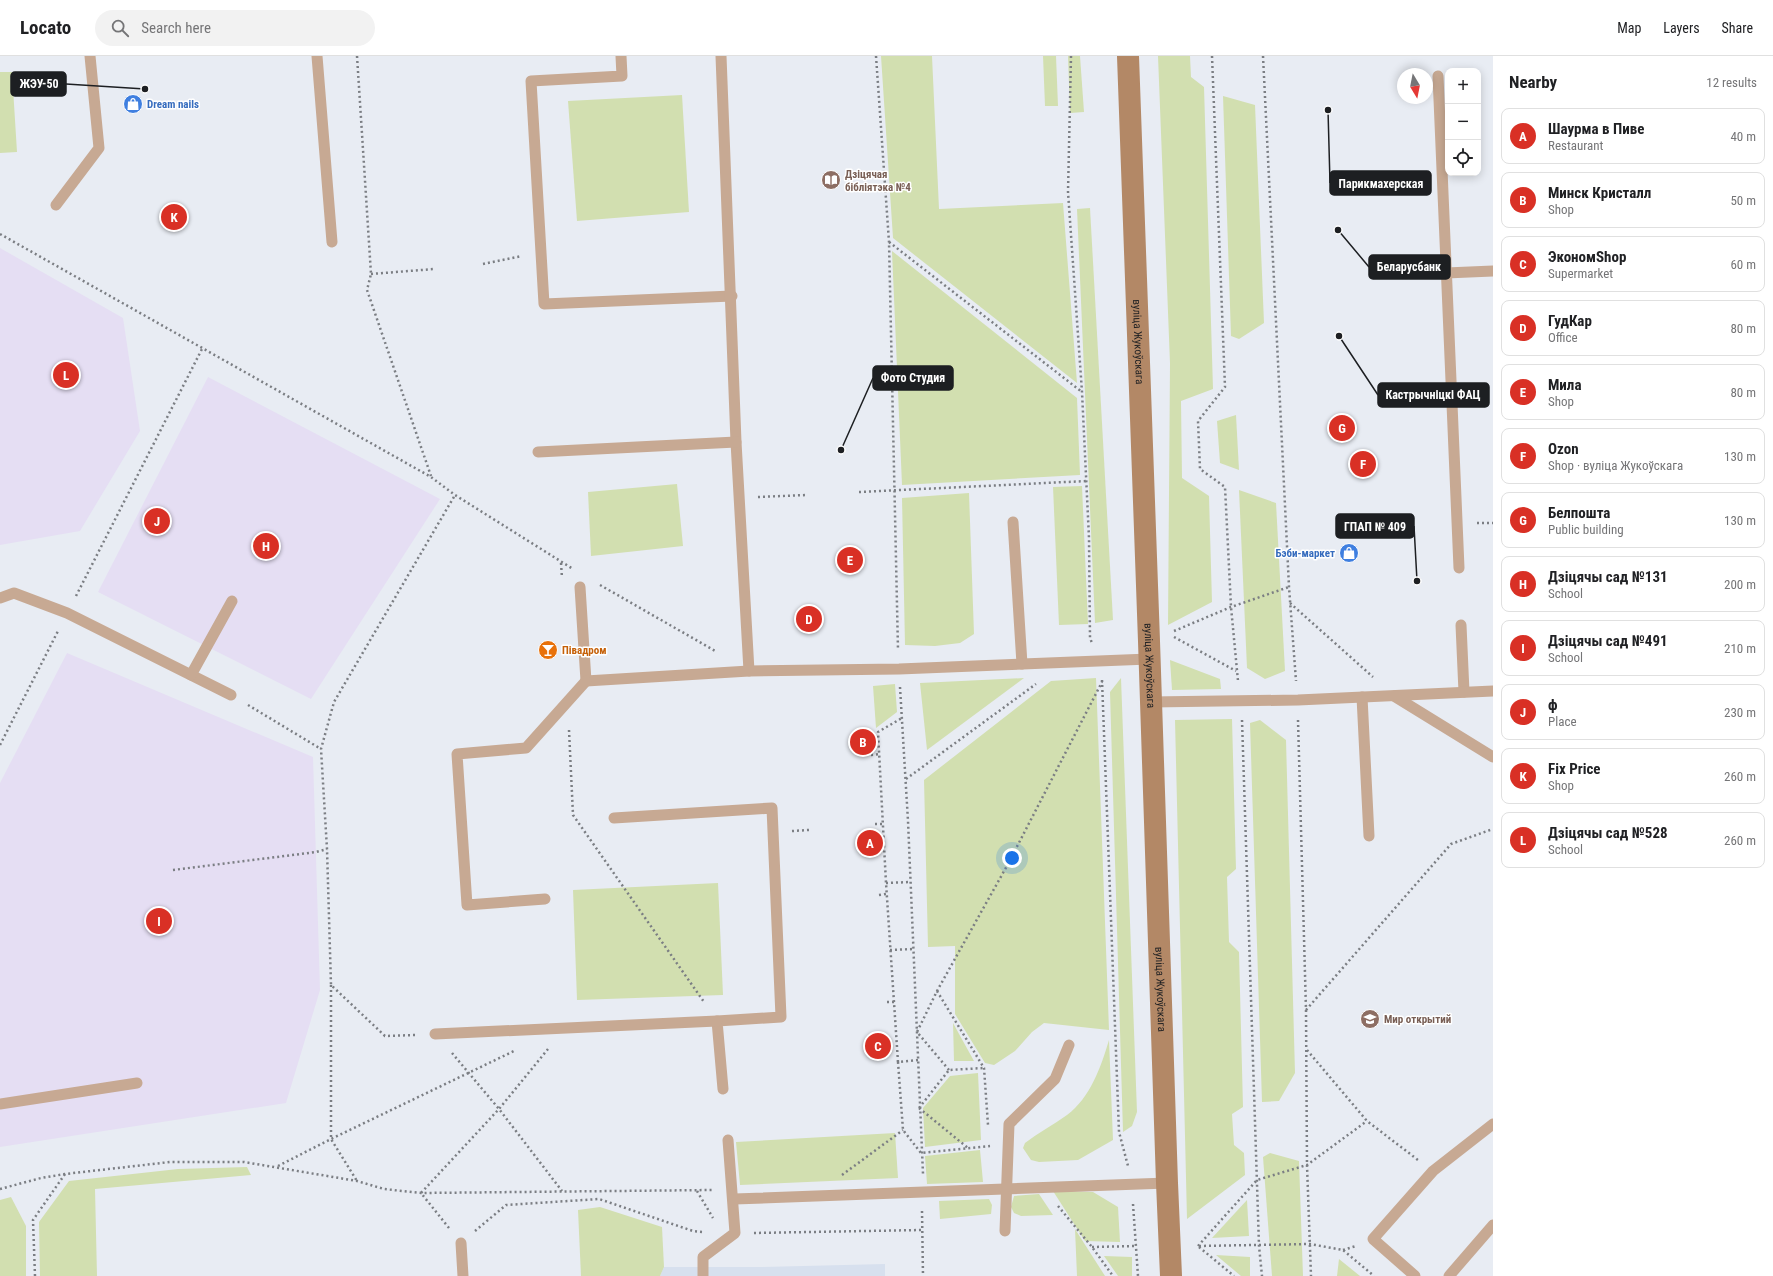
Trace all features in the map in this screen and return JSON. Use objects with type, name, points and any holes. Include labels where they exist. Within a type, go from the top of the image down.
[{"type":"main road","name":"вуліца Жукоўскага","points":[[1128,56],[1171,1276]]},
{"type":"lane","points":[[56,205],[99,148],[90,56]]},
{"type":"lane","points":[[317,56],[332,242]]},
{"type":"lane","points":[[621,56],[622,76],[531,81],[544,304],[732,296]]},
{"type":"lane","points":[[721,56],[732,296],[736,442],[749,671]]},
{"type":"lane","points":[[1438,76],[1459,568]]},
{"type":"lane","points":[[1446,273],[1493,271]]},
{"type":"lane","points":[[538,452],[736,442]]},
{"type":"lane","points":[[1013,522],[1022,664]]},
{"type":"lane","points":[[580,588],[586,681]]},
{"type":"lane","points":[[0,598],[14,593],[67,613],[231,695]]},
{"type":"lane","points":[[191,675],[232,601]]},
{"type":"lane","points":[[1461,625],[1464,692]]},
{"type":"lane","points":[[545,899],[467,905],[457,754],[526,748],[586,681],[749,671],[899,669],[1149,659]]},
{"type":"lane","points":[[1151,702],[1298,700],[1493,691]]},
{"type":"lane","points":[[1394,696],[1493,758]]},
{"type":"lane","points":[[1362,697],[1369,836]]},
{"type":"lane","points":[[435,1034],[781,1017],[772,808],[614,818]]},
{"type":"lane","points":[[717,1020],[723,1089]]},
{"type":"lane","points":[[1005,1231],[1010,1124],[1056,1079],[1069,1045]]},
{"type":"lane","points":[[0,1104],[137,1083]]},
{"type":"lane","points":[[1415,1276],[1373,1239],[1432,1171],[1493,1124]]},
{"type":"lane","points":[[703,1276],[703,1257],[736,1233],[728,1140]]},
{"type":"lane","points":[[734,1200],[1167,1183]]},
{"type":"lane","points":[[1449,1276],[1493,1225]]},
{"type":"lane","points":[[461,1243],[463,1276]]},
{"type":"path","points":[[358,56],[372,274],[367,290],[432,477]]},
{"type":"path","points":[[876,56],[888,242],[896,491],[899,669],[914,949],[923,1192],[921,1230],[923,1276]]},
{"type":"path","points":[[1071,56],[1068,192],[1087,481],[1090,638],[1098,661],[1102,681],[1119,1132],[1132,1185],[1138,1276]]},
{"type":"path","points":[[1212,56],[1225,387],[1198,421],[1200,469],[1224,487],[1236,672],[1241,701],[1259,1246],[1262,1276]]},
{"type":"path","points":[[1263,56],[1289,587],[1298,700],[1306,1010],[1307,1165],[1311,1276]]},
{"type":"path","points":[[0,234],[432,477],[455,495],[574,570]]},
{"type":"path","points":[[888,242],[1082,392]]},
{"type":"path","points":[[484,264],[541,252]]},
{"type":"path","points":[[372,274],[434,269]]},
{"type":"path","points":[[0,745],[203,347]]},
{"type":"path","points":[[859,492],[1087,481]]},
{"type":"path","points":[[357,1181],[331,1139],[331,985],[327,849],[321,749],[334,702],[455,495]]},
{"type":"path","points":[[739,498],[806,495]]},
{"type":"path","points":[[594,581],[749,671]]},
{"type":"path","points":[[1236,672],[1168,634],[1231,607],[1289,587]]},
{"type":"path","points":[[1290,603],[1394,696]]},
{"type":"path","points":[[906,779],[1064,663]]},
{"type":"path","points":[[917,1032],[936,991],[1008,864],[1102,681]]},
{"type":"path","points":[[231,695],[321,749]]},
{"type":"path","points":[[902,718],[878,732],[886,894],[903,1130],[921,1153]]},
{"type":"path","points":[[871,755],[880,754]]},
{"type":"path","points":[[875,824],[883,824]]},
{"type":"path","points":[[1306,1010],[1451,844],[1493,829]]},
{"type":"path","points":[[173,870],[316,852],[327,849]]},
{"type":"path","points":[[886,883],[911,882]]},
{"type":"path","points":[[879,895],[886,894]]},
{"type":"path","points":[[890,950],[914,949]]},
{"type":"path","points":[[331,985],[385,1036],[435,1034],[499,1109],[562,1191]]},
{"type":"path","points":[[936,991],[984,1068],[988,1130]]},
{"type":"path","points":[[887,1002],[894,1002]]},
{"type":"path","points":[[421,1193],[499,1109],[565,1028]]},
{"type":"path","points":[[917,1032],[949,1070]]},
{"type":"path","points":[[277,1167],[331,1139],[517,1050]]},
{"type":"path","points":[[1306,1050],[1367,1121],[1432,1171]]},
{"type":"path","points":[[898,1062],[918,1060]]},
{"type":"path","points":[[919,1108],[949,1070],[984,1068]]},
{"type":"path","points":[[919,1108],[968,1148]]},
{"type":"path","points":[[1198,1246],[1257,1180],[1307,1165],[1367,1121]]},
{"type":"path","points":[[837,1178],[903,1130]]},
{"type":"path","points":[[921,1153],[989,1146],[989,1138]]},
{"type":"path","points":[[0,1189],[65,1174],[170,1162],[244,1162],[357,1181],[384,1189],[421,1193],[697,1191],[722,1233]]},
{"type":"path","points":[[35,1276],[33,1220],[65,1174]]},
{"type":"path","points":[[1042,1188],[1092,1247],[1113,1276]]},
{"type":"path","points":[[421,1193],[461,1243],[506,1205],[599,1199],[694,1231],[736,1233],[921,1230]]},
{"type":"path","points":[[1198,1246],[1310,1244],[1343,1250],[1374,1276]]},
{"type":"path","points":[[1092,1247],[1137,1246]]},
{"type":"path","points":[[1198,1246],[1234,1276]]},
{"type":"shaded area","points":[[0,248],[123,318],[140,431],[80,531],[0,545]]},
{"type":"shaded area","points":[[208,377],[440,499],[311,699],[98,592]]},
{"type":"shaded area","points":[[67,653],[313,757],[320,990],[286,1103],[0,1147],[0,783]]},
{"type":"shaded area","points":[[885,1264],[885,1276],[660,1276],[664,1267],[760,1267]]},
{"type":"green space","points":[[881,56],[932,56],[939,209],[1063,203],[1077,383],[893,238]]},
{"type":"green space","points":[[1043,56],[1056,56],[1058,106],[1045,106]]},
{"type":"green space","points":[[1068,56],[1080,56],[1084,112],[1070,113]]},
{"type":"green space","points":[[1158,56],[1190,56],[1191,77],[1204,87],[1213,389],[1181,401],[1182,478],[1209,496],[1212,602],[1168,625],[1170,363]]},
{"type":"green space","points":[[0,72],[12,72],[17,152],[0,153]]},
{"type":"green space","points":[[682,95],[689,212],[577,221],[568,101]]},
{"type":"green space","points":[[1223,96],[1255,105],[1264,323],[1239,339],[1231,336]]},
{"type":"green space","points":[[1090,208],[1113,620],[1095,623],[1077,209]]},
{"type":"green space","points":[[892,251],[1077,398],[1080,475],[902,485]]},
{"type":"green space","points":[[1236,415],[1239,470],[1220,463],[1217,421]]},
{"type":"green space","points":[[677,484],[683,546],[591,556],[588,492]]},
{"type":"green space","points":[[1082,486],[1088,624],[1059,625],[1053,487]]},
{"type":"green space","points":[[1239,490],[1276,503],[1285,671],[1265,679],[1247,668]]},
{"type":"green space","points":[[969,493],[974,634],[960,643],[935,646],[905,645],[902,498]]},
{"type":"green space","points":[[1170,660],[1220,679],[1221,689],[1172,690]]},
{"type":"green space","points":[[1024,678],[927,750],[920,683]]},
{"type":"green space","points":[[1096,678],[1109,1030],[1044,1023],[1032,1032],[1015,1051],[994,1065],[985,1063],[955,1014],[955,946],[928,947],[924,780],[1051,681]]},
{"type":"green space","points":[[1121,678],[1137,1112],[1132,1126],[1123,1132],[1110,692]]},
{"type":"green space","points":[[895,684],[897,712],[876,728],[873,686]]},
{"type":"green space","points":[[1232,719],[1236,869],[1227,877],[1229,942],[1239,952],[1243,1107],[1232,1114],[1234,1145],[1244,1153],[1245,1175],[1187,1219],[1175,720]]},
{"type":"green space","points":[[1260,720],[1286,740],[1295,1073],[1279,1101],[1262,1102],[1250,723]]},
{"type":"green space","points":[[718,883],[723,995],[577,1000],[573,890]]},
{"type":"green space","points":[[953,1023],[974,1061],[954,1061]]},
{"type":"green space","points":[[1109,1040],[1113,1140],[1078,1160],[1039,1162],[1031,1160],[1023,1148],[1025,1143],[1067,1115],[1082,1100],[1094,1081]]},
{"type":"green space","points":[[978,1073],[981,1140],[925,1147],[923,1108],[950,1076]]},
{"type":"green space","points":[[895,1133],[898,1178],[740,1185],[736,1142]]},
{"type":"green space","points":[[980,1150],[983,1182],[927,1184],[925,1156]]},
{"type":"green space","points":[[1270,1153],[1299,1161],[1303,1276],[1272,1276],[1263,1157]]},
{"type":"green space","points":[[247,1167],[251,1175],[95,1189],[97,1276],[40,1276],[39,1222],[69,1181],[178,1169]]},
{"type":"green space","points":[[1053,1191],[1093,1192],[1118,1207],[1120,1242],[1085,1241]]},
{"type":"green space","points":[[1039,1194],[1053,1215],[1021,1216],[1014,1213],[1011,1207],[1014,1196]]},
{"type":"green space","points":[[11,1197],[26,1226],[26,1276],[0,1276],[0,1200]]},
{"type":"green space","points":[[989,1199],[992,1205],[991,1214],[940,1219],[939,1201]]},
{"type":"green space","points":[[1247,1200],[1249,1236],[1212,1238]]},
{"type":"green space","points":[[600,1207],[662,1227],[664,1267],[660,1276],[581,1276],[578,1210]]},
{"type":"green space","points":[[1075,1229],[1105,1276],[1077,1276]]},
{"type":"green space","points":[[1216,1255],[1250,1257],[1250,1276],[1241,1276]]},
{"type":"green space","points":[[1104,1256],[1132,1257],[1132,1276],[1118,1276]]},
{"type":"green space","points":[[1339,1259],[1360,1276],[1337,1276]]},
{"type":"place","name":"ЖЭУ-50","points":[[145,89]]},
{"type":"place","name":"Dream nails","points":[[133,104]]},
{"type":"place","name":"Парикмахерская","points":[[1328,110]]},
{"type":"place","name":"Дзіцячая бібліятэка №4","points":[[831,180]]},
{"type":"place","name":"Fix Price","points":[[174,217]]},
{"type":"place","name":"Беларусбанк","points":[[1338,230]]},
{"type":"place","name":"Кастрычніцкі ФАЦ","points":[[1339,336]]},
{"type":"place","name":"Дзіцячы сад №528","points":[[66,375]]},
{"type":"place","name":"Белпошта","points":[[1342,428]]},
{"type":"place","name":"Фото Студия","points":[[841,450]]},
{"type":"place","name":"Ozon","points":[[1363,464]]},
{"type":"place","name":"ф","points":[[157,521]]},
{"type":"place","name":"Дзіцячы сад №131","points":[[266,546]]},
{"type":"place","name":"Бэби-маркет","points":[[1349,553]]},
{"type":"place","name":"Мила","points":[[850,560]]},
{"type":"place","name":"ГПАП № 409","points":[[1417,581]]},
{"type":"place","name":"ГудКар","points":[[809,619]]},
{"type":"place","name":"Пiвадром","points":[[548,650]]},
{"type":"place","name":"Минск Кристалл","points":[[863,742]]},
{"type":"place","name":"Шаурма в Пиве","points":[[870,843]]},
{"type":"place","name":"Дзіцячы сад №491","points":[[159,921]]},
{"type":"place","name":"Мир открытий","points":[[1370,1019]]},
{"type":"place","name":"ЭкономShop","points":[[878,1046]]}]
